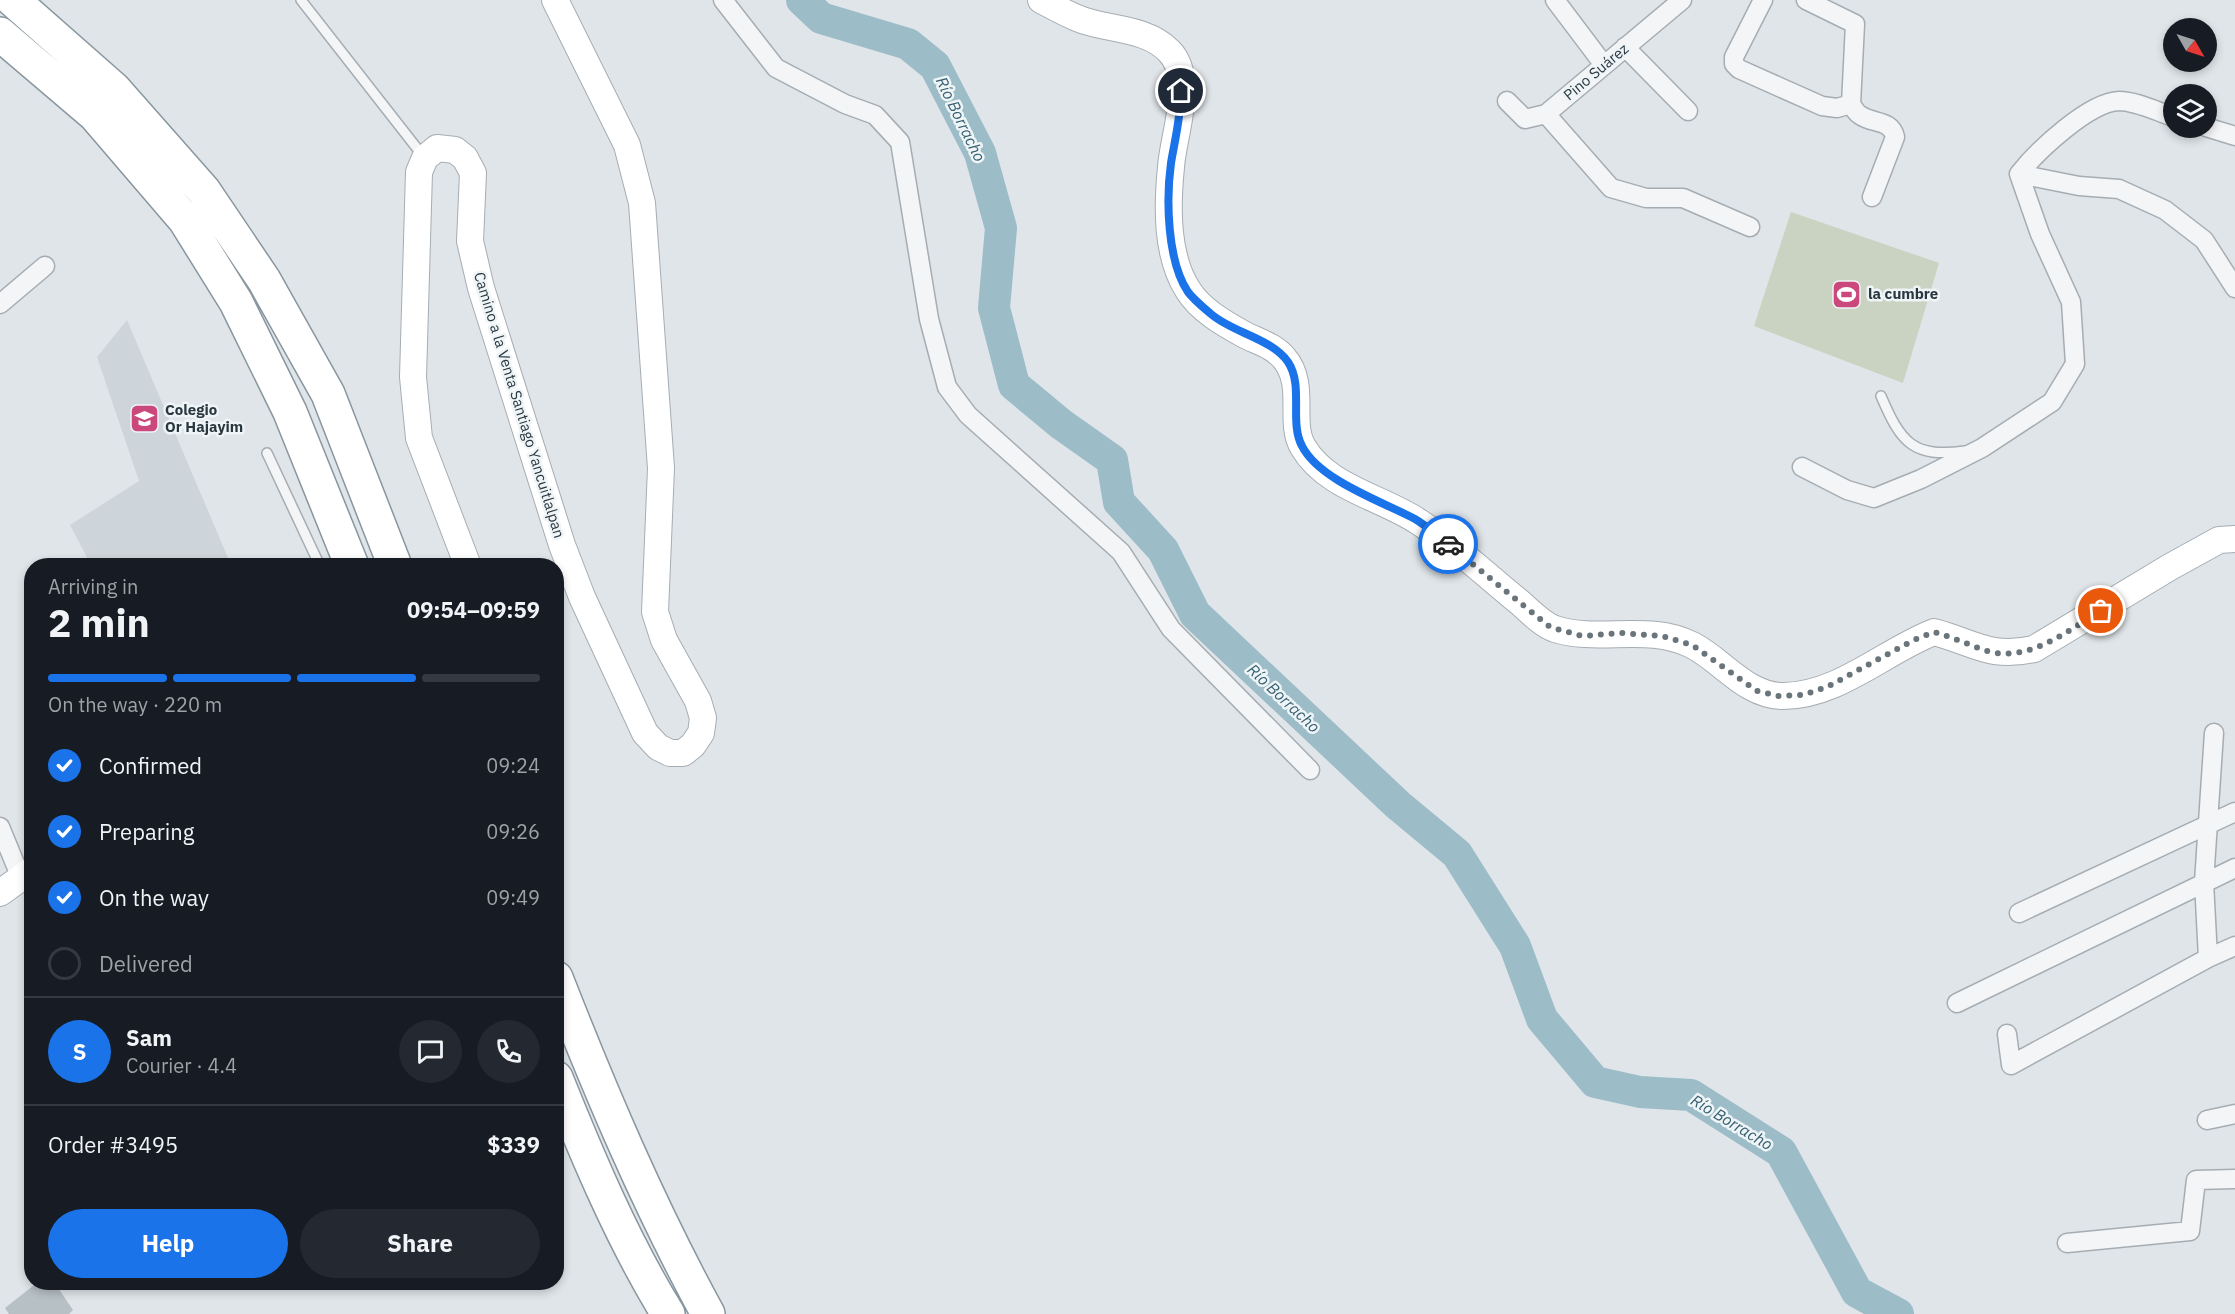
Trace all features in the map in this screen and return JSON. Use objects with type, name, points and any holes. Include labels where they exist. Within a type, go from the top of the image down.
[{"type":"highway","points":[[13,0],[114,89],[204,191],[264,280],[328,394],[392,558]]},
{"type":"highway","points":[[0,34],[95,115],[185,220],[236,302],[290,411],[348,558]]},
{"type":"highway","points":[[564,998],[610,1116],[680,1263],[708,1314]]},
{"type":"highway","points":[[564,1097],[596,1171],[650,1284],[668,1314]]},
{"type":"main road","name":"Camino a la Venta Santiago Yancuitlalpan","points":[[424,158],[437,148],[455,150],[465,158],[473,173],[470,241],[480,288],[562,544],[582,597],[645,733],[658,747],[670,753],[683,753],[693,745],[701,733],[703,718],[698,701],[664,640],[655,612],[661,468],[642,203],[627,145],[555,0]]},
{"type":"main road","points":[[1041,0],[1084,21],[1125,30],[1151,39],[1170,52],[1180,73],[1181,109],[1171,166],[1170,220],[1174,260],[1188,292],[1212,315],[1276,350],[1287,362],[1296,379],[1296,407],[1301,445],[1339,482],[1417,520],[1550,627],[1582,636],[1621,633],[1662,636],[1692,645],[1757,691],[1778,696],[1803,695],[1827,687],[1914,640],[1934,632],[1988,651],[2012,654],[2034,648],[2219,540],[2235,539]]},
{"type":"main road","points":[[424,158],[419,172],[413,377],[419,438],[465,558]]},
{"type":"main road","points":[[0,893],[24,875]]},
{"type":"street","points":[[723,0],[776,68],[845,104],[875,115],[900,142],[929,319],[947,387],[968,415],[1121,552],[1171,629],[1310,770]]},
{"type":"street","points":[[1555,0],[1604,65]]},
{"type":"street","name":"Pino Suárez","points":[[1546,114],[1682,0]]},
{"type":"street","points":[[1763,0],[1734,57],[1734,64],[1739,69],[1822,106],[1837,108],[1851,104]]},
{"type":"street","points":[[1806,0],[1855,24],[1851,104],[1860,115],[1888,125],[1893,131],[1894,137],[1872,197]]},
{"type":"street","points":[[1625,47],[1688,111]]},
{"type":"street","points":[[1507,101],[1525,119],[1546,114],[1611,188],[1646,198],[1683,198],[1750,227]]},
{"type":"street","points":[[2019,174],[2033,157],[2098,106],[2121,101],[2163,114]]},
{"type":"street","points":[[2217,130],[2235,136]]},
{"type":"street","points":[[2019,174],[2079,186],[2119,189],[2165,210],[2204,240],[2235,288]]},
{"type":"street","points":[[1802,467],[1847,490],[1874,498],[1922,479],[1982,448],[2052,402],[2075,364],[2071,302],[2040,234],[2019,174]]},
{"type":"street","points":[[0,304],[45,266]]},
{"type":"street","points":[[2208,958],[2204,882],[2214,733]]},
{"type":"street","points":[[2019,913],[2235,813]]},
{"type":"street","points":[[0,827],[24,870]]},
{"type":"street","points":[[1957,1003],[2235,868]]},
{"type":"street","points":[[2007,1034],[2011,1065],[2208,958],[2235,946]]},
{"type":"street","points":[[2207,1120],[2235,1114]]},
{"type":"street","points":[[2067,1243],[2190,1231],[2196,1180],[2235,1179]]},
{"type":"lane","points":[[302,0],[424,158]]},
{"type":"lane","points":[[1881,396],[1902,435],[1914,447],[1933,454],[1982,448]]},
{"type":"lane","points":[[267,453],[316,558]]},
{"type":"shaded area","name":"Colegio Or Hajayim","points":[[127,320],[228,558],[87,558],[70,525],[139,481],[97,357]]},
{"type":"green space","name":"la cumbre","points":[[1791,212],[1939,263],[1903,383],[1754,326]]},
{"type":"building","points":[[28,1290],[59,1290],[73,1310],[69,1314],[9,1314],[5,1308]]},
{"type":"waterway","name":"Río Borracho","points":[[802,0],[821,18],[908,44],[935,66],[980,153],[1001,228],[994,308],[1014,385],[1061,424],[1112,460],[1119,502],[1163,550],[1195,614],[1398,805],[1457,854],[1515,946],[1542,1019],[1595,1082],[1640,1092],[1691,1095],[1781,1152],[1857,1292],[1898,1314]]},
{"type":"way so far","points":[[1448,544],[1550,627],[1582,636],[1621,633],[1662,636],[1692,645],[1757,691],[1778,696],[1803,695],[1827,687],[1914,640],[1934,632],[1988,651],[2012,654],[2034,648],[2061,635],[2101,611]]},
{"type":"place","name":"la cumbre","points":[[1847,294]]},
{"type":"place","name":"Colegio Or Hajayim","points":[[144,419]]},
{"type":"route","points":[[1181,91],[1181,109],[1171,166],[1170,220],[1174,260],[1188,292],[1212,315],[1276,350],[1287,362],[1296,379],[1296,407],[1301,445],[1314,460],[1339,482],[1417,520],[1448,544]]}]
